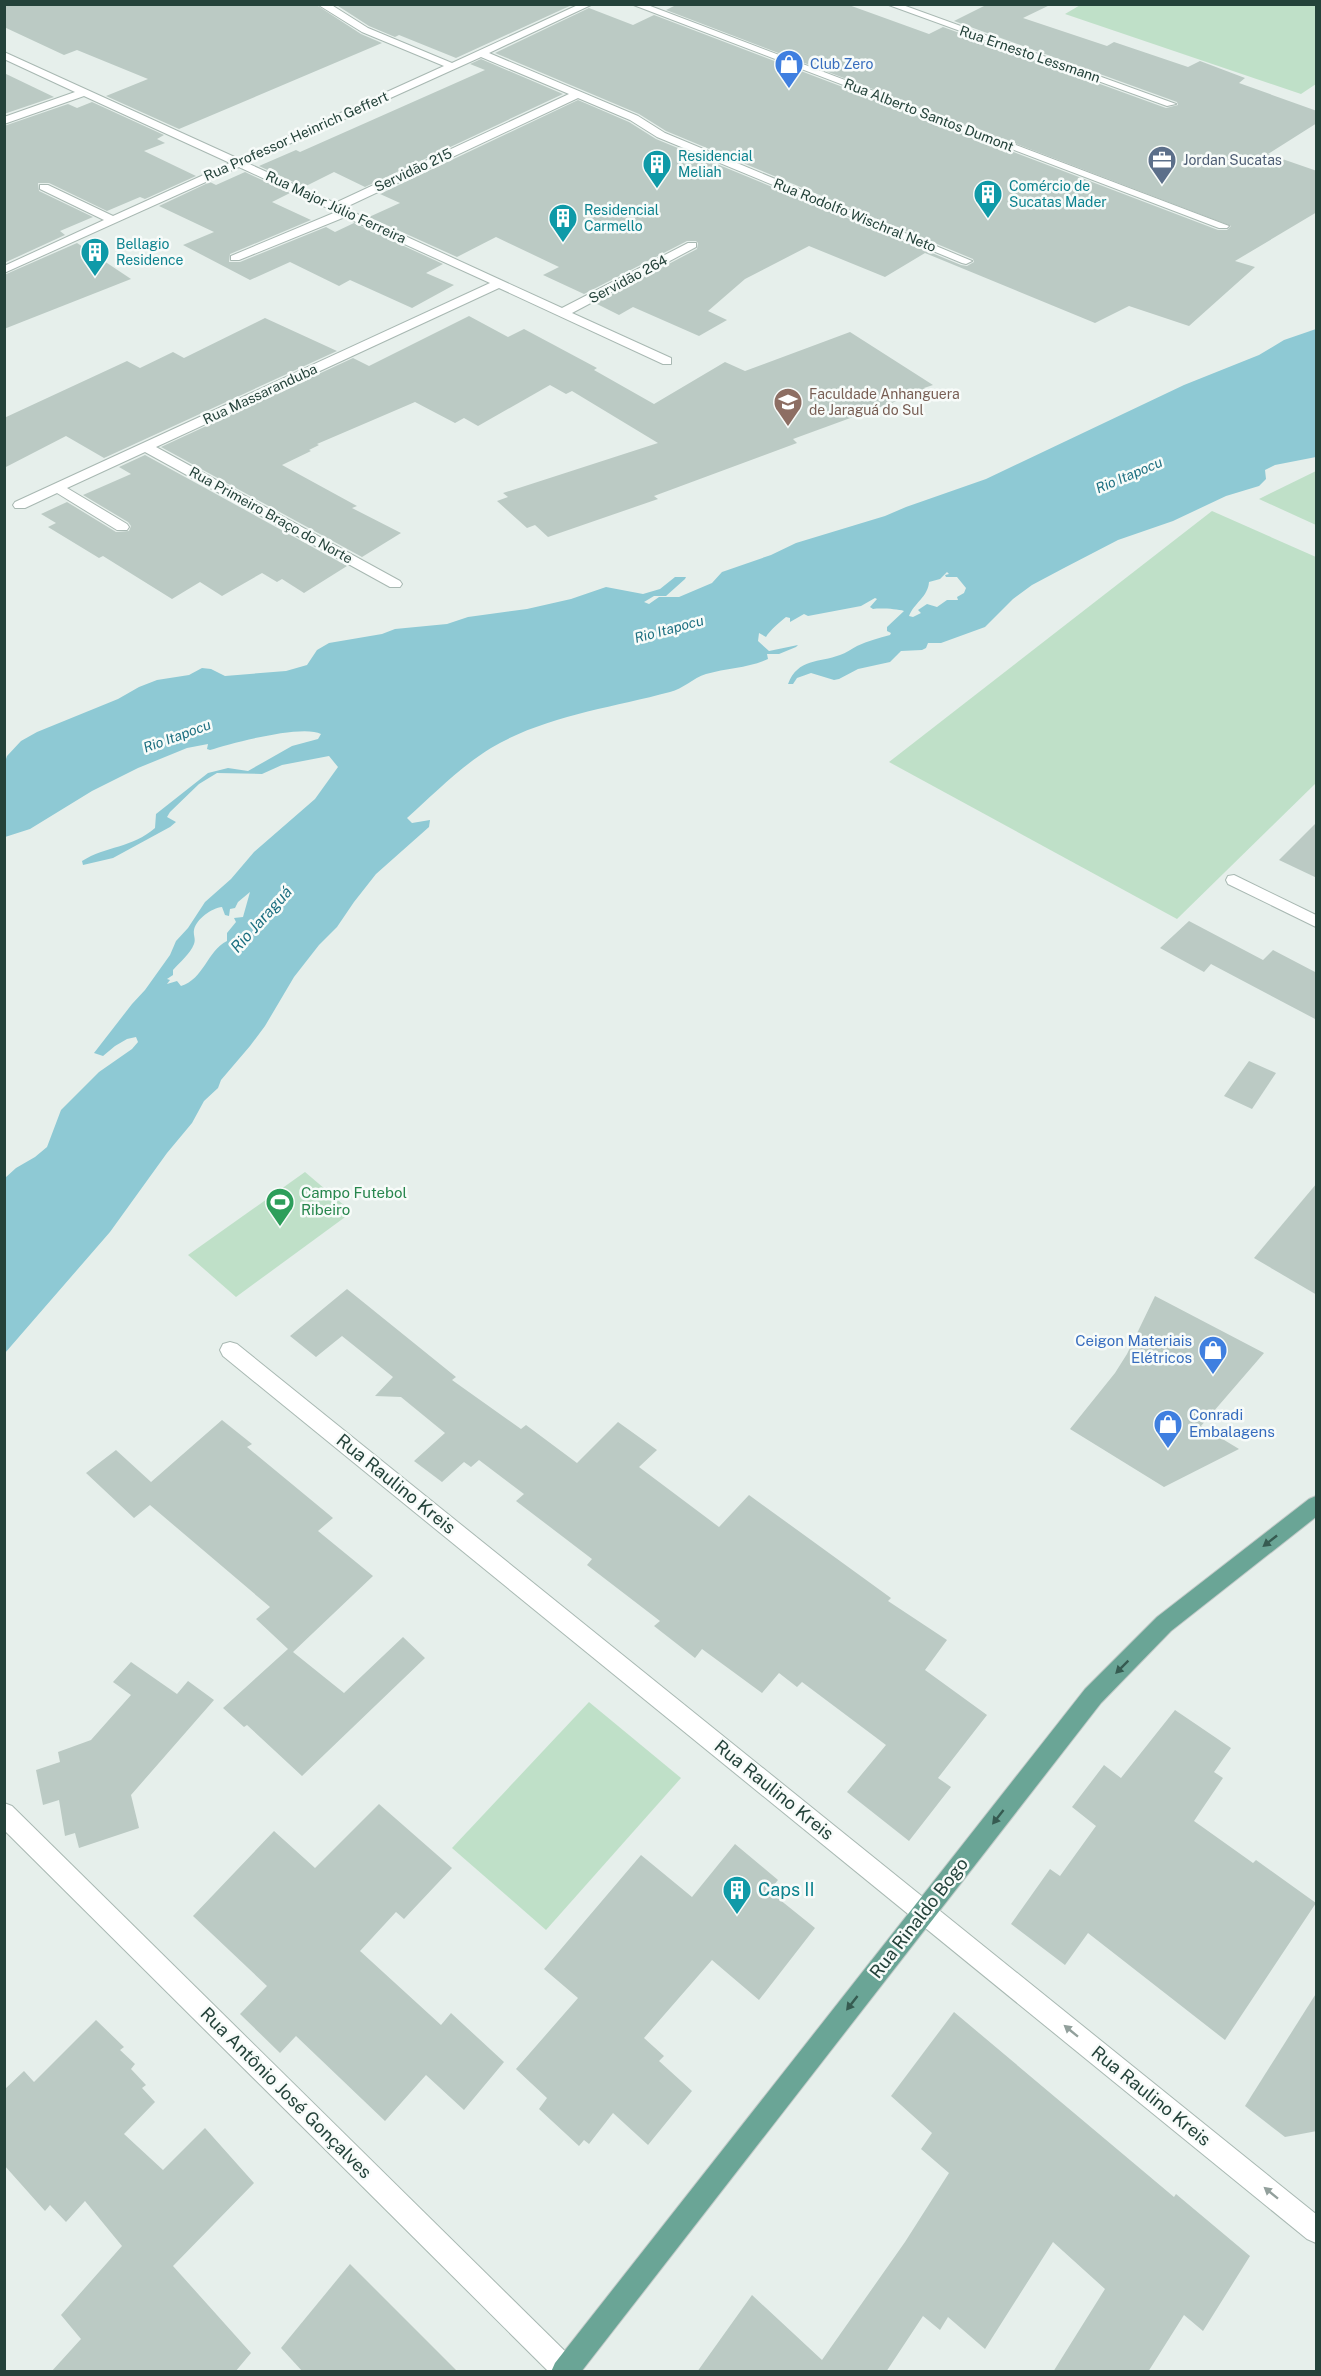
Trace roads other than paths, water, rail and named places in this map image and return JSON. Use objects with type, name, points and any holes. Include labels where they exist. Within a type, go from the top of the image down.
[{"type":"main road","name":"Rua Rinaldo Bogo","points":[[566,2371],[1093,1696],[1164,1624],[1317,1505]]},
{"type":"street","points":[[321,4],[365,30],[452,66]]},
{"type":"street","name":"Rua Professor Heinrich Geffert","points":[[4,270],[589,4]]},
{"type":"street","name":"Rua Alberto Santos Dumont","points":[[635,4],[1223,226]]},
{"type":"street","name":"Rua Ernesto Lessmann","points":[[890,4],[1171,104]]},
{"type":"street","name":"Rua Rodolfo Wischral Neto","points":[[481,53],[634,118],[661,135],[966,261]]},
{"type":"street","name":"Rua Major Júlio Ferreira","points":[[4,55],[667,361]]},
{"type":"street","points":[[4,121],[84,92]]},
{"type":"street","name":"Servidão 215","points":[[235,258],[578,94]]},
{"type":"street","points":[[44,187],[112,220]]},
{"type":"street","name":"Servidão 264","points":[[564,312],[692,245]]},
{"type":"street","name":"Rua Massaranduba","points":[[20,505],[500,283]]},
{"type":"street","name":"Rua Primeiro Braço do Norte","points":[[146,447],[395,584]]},
{"type":"street","points":[[58,488],[122,527]]},
{"type":"street","points":[[1234,880],[1317,922]]},
{"type":"street","name":"Rua Raulino Kreis","points":[[230,1350],[1317,2230]]},
{"type":"street","name":"Rua Antônio José Gonçalves","points":[[4,1815],[566,2371]]},
{"type":"water","points":[[1316,329],[1316,457],[1275,465],[1265,470],[1266,479],[1259,486],[1226,496],[1173,521],[1118,540],[1032,585],[1013,599],[985,627],[941,643],[928,643],[922,650],[901,651],[890,662],[858,669],[834,680],[811,673],[797,678],[793,684],[788,684],[797,670],[803,666],[840,655],[861,644],[890,635],[887,627],[904,611],[873,609],[870,607],[877,599],[875,598],[861,606],[808,616],[804,614],[790,622],[790,618],[786,617],[766,637],[759,633],[758,641],[769,651],[798,645],[796,647],[779,654],[767,654],[768,659],[753,664],[706,674],[670,692],[578,714],[533,728],[491,748],[469,764],[407,818],[412,823],[430,820],[429,827],[376,874],[337,927],[319,945],[294,977],[265,1026],[221,1080],[218,1088],[204,1101],[192,1123],[167,1153],[110,1232],[5,1353],[5,1178],[47,1147],[61,1110],[99,1072],[132,1049],[138,1042],[136,1037],[127,1039],[103,1056],[94,1053],[145,990],[170,955],[176,941],[188,928],[205,902],[231,879],[254,852],[315,799],[338,767],[329,756],[282,765],[262,774],[217,773],[199,784],[170,812],[167,817],[176,822],[170,827],[113,858],[83,865],[82,861],[91,856],[146,835],[155,828],[156,814],[208,773],[228,768],[248,771],[292,746],[318,739],[321,734],[299,731],[250,739],[210,750],[207,749],[208,744],[187,748],[138,768],[92,791],[30,829],[5,837],[5,762],[7,756],[21,741],[37,732],[118,699],[139,687],[157,680],[189,675],[202,668],[211,669],[225,676],[286,671],[307,665],[317,650],[329,643],[382,634],[395,629],[447,624],[468,617],[527,609],[571,599],[606,587],[643,594],[660,589],[675,577],[686,577],[666,596],[654,596],[644,602],[649,604],[659,597],[679,597],[712,583],[722,572],[771,555],[796,543],[885,516],[986,479],[1184,385],[1259,355],[1284,340]],"holes":[[[947,572],[949,574],[945,575],[946,577],[957,577],[966,588],[964,593],[957,597],[958,600],[947,600],[937,607],[927,604],[918,610],[921,613],[913,617],[909,616],[924,596],[929,582],[940,579]],[[250,892],[243,917],[234,918],[236,922],[227,933],[227,941],[215,951],[195,977],[181,986],[177,981],[167,984],[170,980],[167,979],[173,975],[173,970],[192,948],[195,942],[195,926],[201,918],[222,907],[225,915],[229,916],[230,909],[235,908],[238,902]]]},
{"type":"place","name":"Club Zero","points":[[789,90]]},
{"type":"place","name":"Jordan Sucatas","points":[[1162,186]]},
{"type":"place","name":"Residencial Meliah","points":[[657,190]]},
{"type":"place","name":"Comércio de Sucatas Mader","points":[[988,220]]},
{"type":"place","name":"Residencial Carmello","points":[[563,244]]},
{"type":"place","name":"Bellagio Residence","points":[[95,278]]},
{"type":"place","name":"Faculdade Anhanguera de Jaraguá do Sul","points":[[788,428]]},
{"type":"place","name":"Campo Futebol Ribeiro","points":[[280,1228]]},
{"type":"place","name":"Ceigon Materiais Elétricos","points":[[1213,1376]]},
{"type":"place","name":"Conradi Embalagens","points":[[1168,1450]]},
{"type":"place","name":"Caps II","points":[[737,1916]]},
{"type":"water label","name":"Rio Itapocu","points":[[1129,475]]},
{"type":"water label","name":"Rio Itapocu","points":[[669,629]]},
{"type":"water label","name":"Rio Itapocu","points":[[177,736]]},
{"type":"water label","name":"Rio Jaraguá","points":[[261,919]]}]
